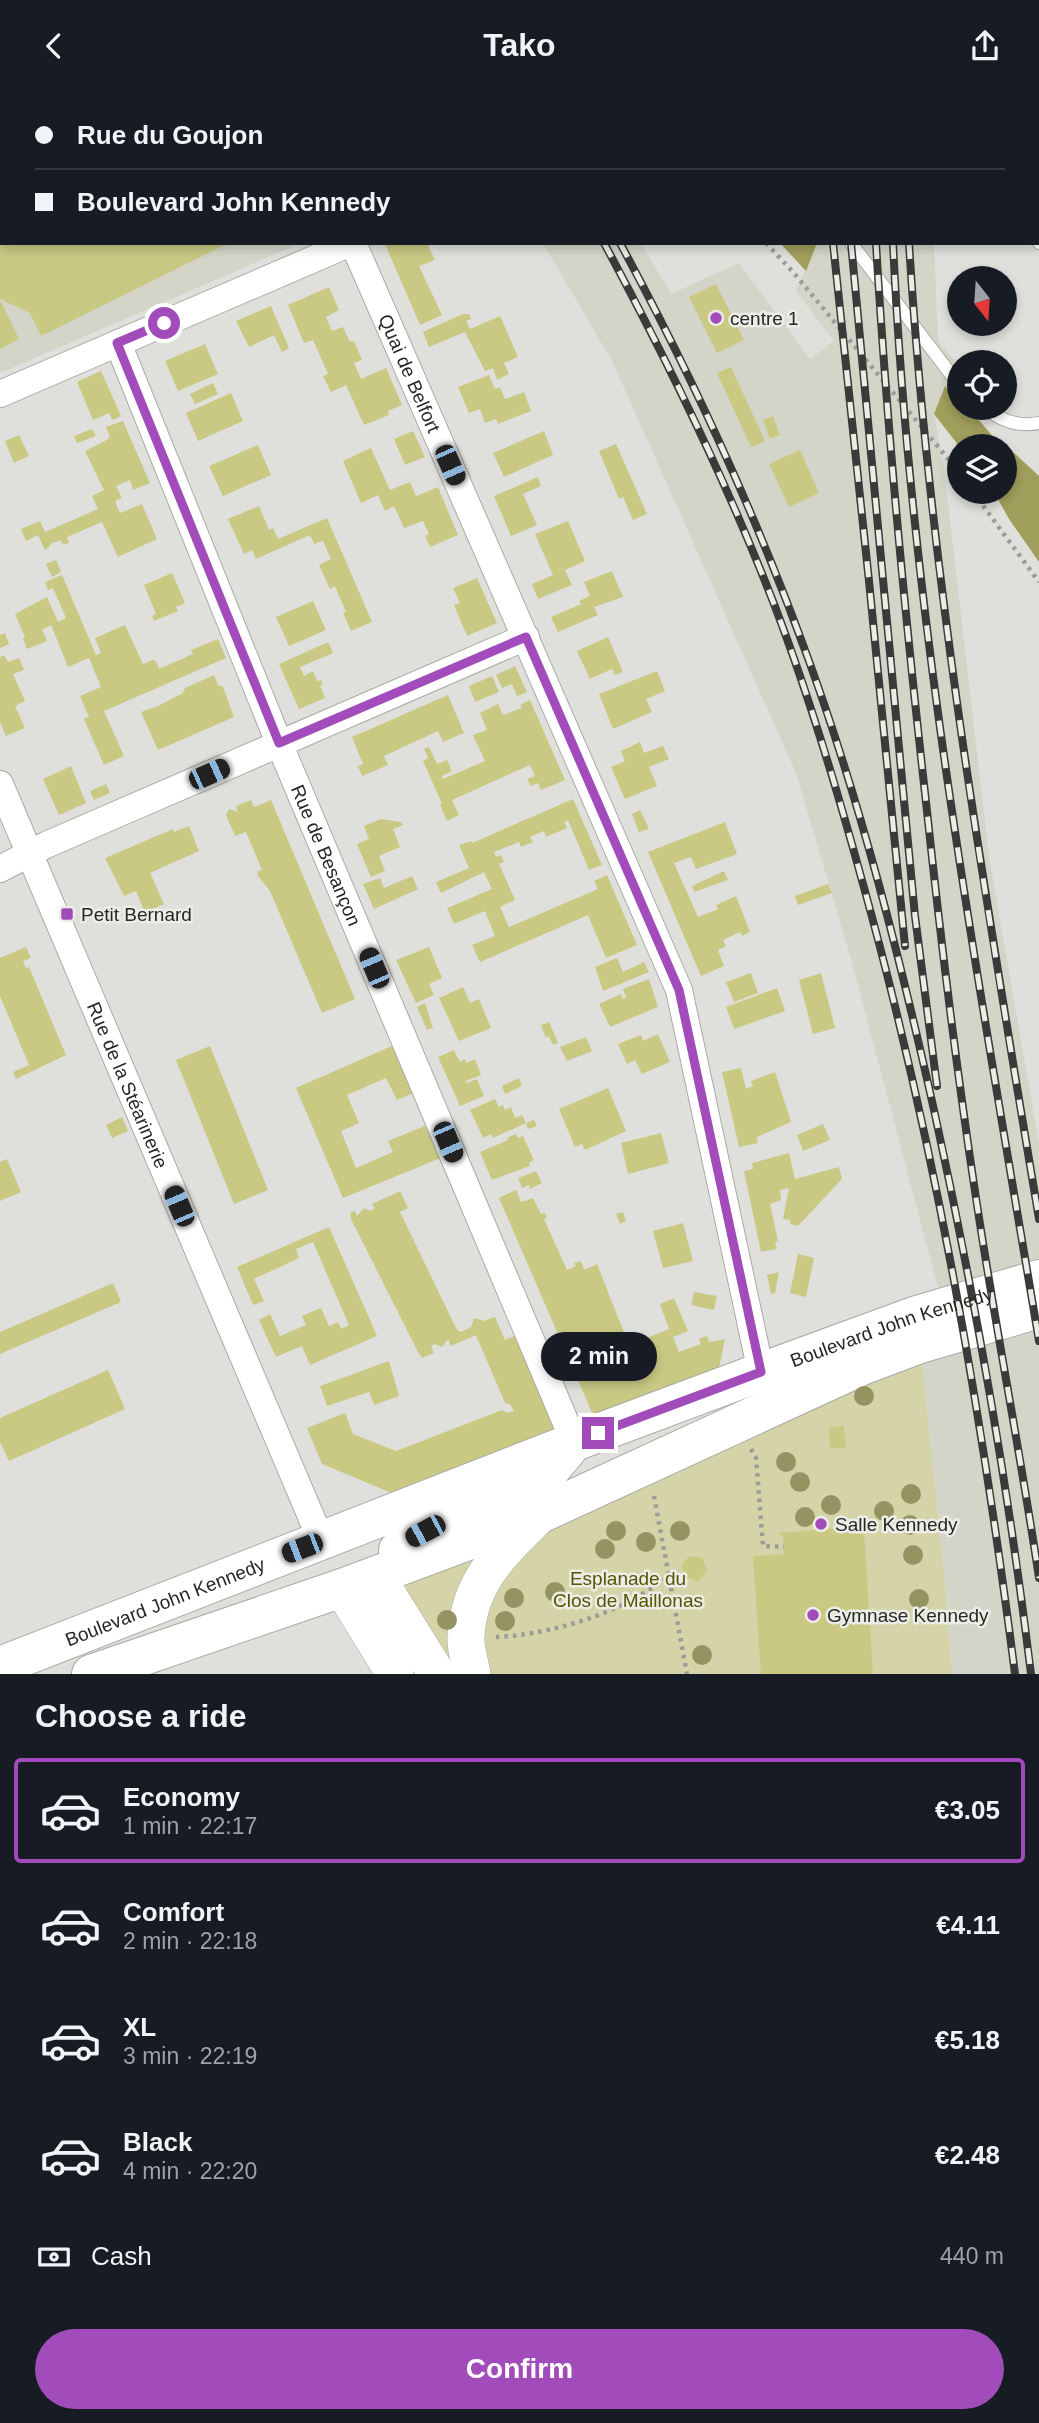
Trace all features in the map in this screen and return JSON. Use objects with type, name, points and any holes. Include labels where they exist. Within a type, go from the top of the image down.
[{"type":"main road","name":"Boulevard John Kennedy","points":[[0,1666],[761,1372],[914,1316],[1039,1279]]},
{"type":"main road","name":"Boulevard John Kennedy","points":[[91,1674],[359,1582],[540,1514],[864,1365],[920,1344],[1039,1309]]},
{"type":"main road","points":[[359,1582],[411,1539],[439,1524],[537,1486],[574,1442]]},
{"type":"main road","points":[[472,1674],[466,1638],[472,1602],[479,1583],[492,1563],[540,1514]]},
{"type":"main road","points":[[137,1657],[186,1616],[271,1583],[308,1562],[321,1540],[437,1674]]},
{"type":"main road","points":[[359,1582],[366,1629],[395,1674]]},
{"type":"street","points":[[0,394],[347,245]]},
{"type":"street","name":"Quai de Belfort","points":[[353,245],[679,990],[761,1372]]},
{"type":"street","name":"Rue de Besançon","points":[[117,343],[279,743],[574,1442]]},
{"type":"street","points":[[0,869],[30,852],[526,637]]},
{"type":"street","name":"Rue de la Stéarinerie","points":[[0,783],[321,1540]]},
{"type":"lane","points":[[853,245],[947,369]]},
{"type":"lane","points":[[1005,420],[1024,426],[1039,423]]},
{"type":"path","points":[[768,245],[947,458]]},
{"type":"path","points":[[982,504],[1039,582]]},
{"type":"path","points":[[739,1423],[756,1458],[763,1546],[784,1547]]},
{"type":"path","points":[[649,1465],[687,1674]]},
{"type":"path","points":[[466,1638],[514,1637],[576,1622],[626,1604],[668,1578]]},
{"type":"shaded area","points":[[0,245],[296,245],[0,373]]},
{"type":"shaded area","points":[[544,245],[642,245],[671,294],[739,263],[810,359],[834,341],[796,291],[816,245],[934,245],[938,341],[947,352],[947,381],[934,414],[944,468],[989,856],[1039,1144],[1039,1258],[938,1288],[851,959],[796,773],[612,361]]},
{"type":"shaded area","points":[[782,245],[816,245],[806,271]]},
{"type":"shaded area","points":[[945,386],[947,420],[979,420],[991,434],[950,434],[934,414]]},
{"type":"shaded area","points":[[1017,456],[1039,476],[1039,562],[1001,504],[1017,504]]},
{"type":"shaded area","points":[[1039,1331],[1039,1674],[952,1674],[922,1362]]},
{"type":"green space","name":"Salle Kennedy","points":[[922,1362],[952,1674],[484,1674],[480,1641],[491,1592],[540,1534],[907,1366]]},
{"type":"green space","points":[[476,1560],[451,1664],[406,1590],[407,1582]]},
{"type":"building","points":[[0,245],[225,245],[41,336],[30,313],[0,299]]},
{"type":"building","points":[[385,245],[428,245],[435,260],[419,266],[442,315],[420,325]]},
{"type":"building","name":"centre 1","points":[[716,284],[744,340],[717,353],[689,297]]},
{"type":"building","points":[[329,287],[339,310],[326,317],[332,331],[343,327],[350,342],[354,341],[362,360],[354,363],[361,379],[386,368],[402,405],[388,411],[389,415],[364,425],[346,385],[331,392],[323,376],[328,374],[313,340],[304,343],[288,305]]},
{"type":"building","points":[[0,300],[19,339],[0,349]]},
{"type":"building","points":[[271,306],[289,348],[282,352],[274,335],[249,347],[236,321]]},
{"type":"building","points":[[463,314],[469,314],[471,319],[466,321],[470,329],[500,316],[518,357],[504,363],[509,374],[497,380],[493,368],[485,371],[465,332],[429,347],[423,332]]},
{"type":"building","points":[[205,344],[218,374],[178,391],[165,361]]},
{"type":"building","points":[[731,367],[765,441],[751,447],[717,373]]},
{"type":"building","points":[[101,371],[121,416],[112,420],[109,413],[93,420],[77,382]]},
{"type":"building","points":[[489,375],[495,389],[500,387],[505,399],[524,392],[531,411],[498,424],[496,419],[485,423],[480,409],[469,413],[458,387]]},
{"type":"building","points":[[213,383],[218,394],[195,404],[190,394]]},
{"type":"building","points":[[231,393],[243,421],[198,441],[186,413]]},
{"type":"building","points":[[773,416],[780,435],[770,439],[763,420]]},
{"type":"building","points":[[123,421],[150,483],[133,490],[130,480],[116,486],[122,498],[115,501],[120,513],[142,504],[157,539],[118,557],[102,522],[67,537],[69,543],[63,545],[61,540],[50,544],[45,550],[38,535],[26,541],[21,529],[40,521],[45,532],[98,509],[92,496],[104,490],[85,451],[110,437],[106,427]]},
{"type":"building","points":[[92,429],[96,436],[77,443],[74,436]]},
{"type":"building","points":[[413,431],[425,457],[405,465],[394,439]]},
{"type":"building","points":[[544,431],[553,455],[504,477],[493,453]]},
{"type":"building","points":[[19,435],[29,456],[14,463],[5,441]]},
{"type":"building","points":[[616,444],[647,514],[633,520],[623,497],[619,499],[599,451]]},
{"type":"building","points":[[258,445],[271,475],[223,496],[209,466]]},
{"type":"building","points":[[371,448],[390,490],[410,482],[416,496],[438,487],[458,535],[430,547],[425,536],[429,534],[423,521],[404,528],[394,506],[385,511],[378,495],[361,503],[343,461]]},
{"type":"building","points":[[800,450],[819,493],[789,507],[769,464]]},
{"type":"building","points":[[538,477],[541,486],[523,494],[537,525],[511,536],[494,496]]},
{"type":"building","points":[[259,506],[269,530],[273,528],[278,539],[327,518],[372,622],[351,631],[335,586],[330,589],[319,565],[331,559],[323,541],[314,544],[310,535],[256,559],[252,550],[244,554],[228,519]]},
{"type":"building","points":[[568,521],[585,561],[565,570],[572,585],[538,599],[532,584],[553,575],[535,534]]},
{"type":"building","points":[[56,560],[61,572],[52,577],[46,564]]},
{"type":"building","points":[[612,571],[623,597],[594,607],[598,615],[558,632],[551,617],[581,604],[579,601],[590,596],[584,582]]},
{"type":"building","points":[[172,573],[185,603],[176,607],[178,611],[154,621],[152,616],[156,614],[144,585]]},
{"type":"building","points":[[62,575],[96,655],[101,653],[95,638],[125,625],[143,664],[156,661],[159,669],[193,654],[191,650],[218,639],[226,658],[104,711],[124,756],[104,765],[84,719],[89,717],[80,696],[101,687],[89,658],[68,667],[51,625],[42,630],[47,641],[27,649],[15,614],[47,597],[58,622],[66,618],[53,588],[48,590],[45,582]]},
{"type":"building","points":[[477,578],[497,623],[467,636],[454,605],[460,603],[453,588]]},
{"type":"building","points":[[313,601],[326,630],[289,646],[276,617]]},
{"type":"building","points":[[5,633],[9,644],[0,648],[0,635]]},
{"type":"building","points":[[608,637],[623,672],[615,675],[612,669],[590,679],[577,651]]},
{"type":"building","points":[[328,642],[333,653],[300,667],[304,676],[313,671],[317,681],[321,680],[323,685],[320,686],[325,698],[299,709],[279,664]]},
{"type":"building","points":[[4,655],[8,662],[19,658],[24,670],[13,674],[25,701],[15,706],[25,728],[6,736],[0,722],[0,657]]},
{"type":"building","points":[[515,666],[527,692],[517,696],[512,684],[502,688],[496,675]]},
{"type":"building","points":[[657,671],[665,691],[646,699],[652,712],[613,729],[599,694]]},
{"type":"building","points":[[214,675],[218,685],[223,687],[234,717],[158,750],[141,712],[158,706],[183,693],[185,688]]},
{"type":"building","points":[[492,676],[499,692],[475,702],[469,686]]},
{"type":"building","points":[[448,695],[464,733],[443,742],[438,731],[384,756],[388,765],[362,776],[358,766],[363,764],[352,737]]},
{"type":"building","points":[[530,700],[565,780],[541,790],[538,783],[531,786],[527,779],[535,776],[530,765],[452,800],[459,815],[447,821],[423,761],[428,758],[424,749],[429,747],[437,764],[447,760],[452,771],[442,776],[443,779],[485,761],[473,735],[487,730],[480,713],[498,704],[503,715],[522,708],[520,705]]},
{"type":"building","points":[[640,742],[644,753],[663,746],[669,759],[649,767],[657,786],[625,799],[611,767],[625,761],[621,751]]},
{"type":"building","points":[[71,766],[86,803],[59,815],[43,779]]},
{"type":"building","points":[[106,784],[110,793],[94,800],[90,791]]},
{"type":"building","points":[[573,799],[602,865],[589,870],[568,820],[564,822],[567,828],[546,837],[544,831],[530,837],[533,842],[521,847],[519,842],[494,852],[496,857],[501,855],[504,862],[499,864],[515,900],[500,907],[509,927],[598,889],[594,881],[607,875],[637,945],[606,958],[588,915],[480,962],[472,945],[495,936],[485,911],[454,924],[447,908],[492,889],[484,872],[441,893],[436,882],[469,868],[459,845],[471,841],[472,843]]},
{"type":"building","points":[[251,800],[254,807],[271,800],[355,999],[322,1013],[270,891],[258,876],[257,872],[262,870],[246,832],[235,836],[226,815],[229,809],[238,812],[236,806]]},
{"type":"building","points":[[640,810],[649,829],[639,832],[632,814]]},
{"type":"building","points":[[381,819],[401,822],[403,825],[393,829],[400,847],[379,856],[385,871],[371,877],[357,844],[369,839],[364,826]]},
{"type":"building","points":[[725,822],[737,854],[696,869],[691,857],[674,863],[698,917],[718,909],[716,905],[736,896],[750,932],[742,936],[740,932],[723,940],[726,946],[718,950],[724,966],[701,976],[648,852]]},
{"type":"building","points":[[189,826],[199,851],[150,873],[164,904],[145,913],[136,891],[124,896],[105,858],[173,829],[174,832]]},
{"type":"building","points":[[724,871],[728,880],[694,892],[692,886]]},
{"type":"building","points":[[412,876],[418,889],[374,909],[363,884],[380,878],[384,888]]},
{"type":"building","points":[[828,884],[832,893],[798,905],[795,896]]},
{"type":"building","points":[[26,947],[31,958],[23,961],[26,968],[29,967],[66,1055],[16,1079],[13,1072],[29,1065],[0,996],[0,958]]},
{"type":"building","points":[[429,947],[442,978],[429,984],[434,995],[416,1003],[396,960]]},
{"type":"building","points":[[617,958],[623,972],[644,962],[649,972],[603,991],[595,967]]},
{"type":"building","points":[[751,973],[758,993],[734,1002],[726,982]]},
{"type":"building","points":[[821,973],[835,1028],[813,1034],[799,980]]},
{"type":"building","points":[[649,979],[658,1007],[610,1027],[599,1004],[621,994],[623,999],[626,997],[623,989]]},
{"type":"building","points":[[463,987],[470,1003],[479,999],[491,1028],[459,1041],[439,998]]},
{"type":"building","points":[[777,988],[785,1011],[734,1029],[726,1007]]},
{"type":"building","points":[[425,1003],[433,1028],[427,1030],[417,1007]]},
{"type":"building","points":[[549,1022],[558,1043],[553,1045],[549,1036],[546,1038],[541,1025]]},
{"type":"building","points":[[658,1034],[670,1062],[642,1074],[635,1060],[627,1064],[618,1044],[641,1035],[643,1041]]},
{"type":"building","points":[[586,1037],[592,1051],[567,1061],[560,1047]]},
{"type":"building","points":[[394,1045],[415,1092],[397,1100],[386,1078],[347,1095],[359,1123],[341,1131],[356,1168],[393,1152],[388,1141],[429,1124],[443,1157],[343,1198],[296,1088]]},
{"type":"building","points":[[210,1046],[268,1190],[234,1204],[176,1060]]},
{"type":"building","points":[[454,1050],[460,1062],[465,1059],[466,1063],[475,1059],[481,1075],[466,1081],[467,1083],[477,1079],[484,1096],[460,1106],[438,1057]]},
{"type":"building","points":[[741,1068],[746,1089],[753,1086],[751,1081],[775,1072],[791,1122],[757,1137],[758,1143],[739,1147],[722,1072]]},
{"type":"building","points":[[519,1078],[522,1086],[505,1094],[502,1086]]},
{"type":"building","points":[[608,1088],[626,1131],[585,1150],[582,1144],[575,1147],[559,1109]]},
{"type":"building","points":[[495,1099],[499,1107],[503,1105],[505,1110],[511,1107],[515,1118],[522,1115],[526,1123],[493,1138],[491,1134],[483,1138],[470,1110]]},
{"type":"building","points":[[122,1117],[128,1131],[112,1138],[106,1125]]},
{"type":"building","points":[[534,1120],[537,1126],[528,1129],[526,1123]]},
{"type":"building","points":[[823,1124],[830,1140],[803,1151],[797,1135]]},
{"type":"building","points":[[661,1133],[669,1163],[628,1174],[621,1143]]},
{"type":"building","points":[[516,1134],[518,1138],[523,1136],[534,1160],[529,1163],[530,1166],[492,1180],[480,1152]]},
{"type":"building","points":[[789,1153],[795,1179],[839,1167],[842,1179],[798,1226],[783,1219],[789,1188],[780,1190],[781,1200],[770,1204],[778,1241],[775,1242],[777,1249],[761,1252],[744,1171],[753,1169],[752,1163]]},
{"type":"building","points":[[7,1159],[21,1192],[0,1201],[0,1162]]},
{"type":"building","points":[[536,1171],[542,1183],[530,1189],[529,1185],[522,1188],[518,1178]]},
{"type":"building","points":[[516,1190],[521,1202],[533,1198],[541,1214],[545,1213],[547,1218],[544,1219],[567,1270],[576,1266],[574,1263],[581,1261],[584,1270],[597,1264],[629,1345],[669,1329],[660,1304],[674,1298],[688,1331],[673,1337],[679,1352],[701,1344],[699,1339],[707,1336],[709,1342],[725,1339],[719,1368],[594,1417],[499,1198]]},
{"type":"building","points":[[400,1191],[408,1208],[400,1212],[457,1330],[461,1332],[471,1327],[474,1318],[484,1321],[495,1317],[505,1340],[519,1334],[561,1429],[396,1495],[322,1464],[307,1428],[345,1413],[353,1434],[396,1451],[502,1410],[507,1413],[514,1411],[510,1404],[505,1403],[476,1335],[451,1346],[448,1339],[442,1347],[435,1344],[431,1346],[434,1353],[422,1358],[418,1352],[350,1213],[355,1211],[357,1216],[364,1208],[370,1211],[375,1208],[372,1204]]},
{"type":"building","points":[[623,1212],[626,1221],[620,1224],[616,1214]]},
{"type":"building","points":[[683,1223],[693,1261],[663,1268],[653,1231]]},
{"type":"building","points":[[329,1227],[377,1336],[310,1365],[302,1346],[276,1357],[259,1320],[270,1314],[280,1336],[306,1325],[302,1316],[321,1308],[329,1326],[338,1322],[341,1329],[349,1325],[313,1242],[296,1249],[299,1258],[254,1279],[264,1301],[253,1305],[237,1267]]},
{"type":"building","points":[[798,1254],[814,1258],[806,1297],[790,1293]]},
{"type":"building","points":[[779,1272],[775,1293],[771,1294],[767,1275]]},
{"type":"building","points":[[113,1283],[121,1302],[0,1354],[0,1332]]},
{"type":"building","points":[[694,1292],[717,1296],[714,1310],[691,1305]]},
{"type":"building","points":[[389,1361],[399,1396],[374,1405],[369,1392],[327,1406],[320,1386]]},
{"type":"building","points":[[108,1370],[125,1409],[9,1461],[0,1442],[0,1418]]},
{"type":"building","points":[[844,1426],[846,1448],[830,1448],[829,1428]]},
{"type":"building","name":"Gymnase Kennedy","points":[[866,1526],[867,1530],[864,1530],[873,1674],[761,1674],[753,1556],[784,1554],[783,1535],[780,1536],[779,1533]]},
{"type":"building","points":[[689,1556],[703,1558],[707,1571],[698,1581],[687,1578],[681,1566]]},
{"type":"railway","points":[[605,245],[695,421],[736,512],[799,673],[843,813],[889,981],[934,1178],[971,1375],[1015,1674]]},
{"type":"railway","points":[[621,245],[698,397],[768,554],[809,661],[863,828],[921,1053],[963,1250],[1001,1461],[1031,1674]]},
{"type":"railway","points":[[833,245],[905,946]]},
{"type":"railway","points":[[851,245],[915,916],[937,1086]]},
{"type":"railway","points":[[876,245],[897,523],[943,951],[976,1198],[1039,1578]]},
{"type":"railway","points":[[893,245],[914,519],[931,657],[970,931],[1039,1341]]},
{"type":"railway","points":[[909,245],[930,488],[961,733],[1039,1219]]},
{"type":"place","name":"centre 1","points":[[716,318]]},
{"type":"place","name":"Petit Bernard","points":[[67,914]]},
{"type":"place","name":"Salle Kennedy","points":[[821,1524]]},
{"type":"place","name":"Gymnase Kennedy","points":[[813,1615]]},
{"type":"route","points":[[164,323],[117,343],[279,743],[526,637],[679,990],[761,1372],[598,1433]]},
{"type":"park label","name":"Esplanade du Clos de Maillonas","points":[[628,1589]]}]
